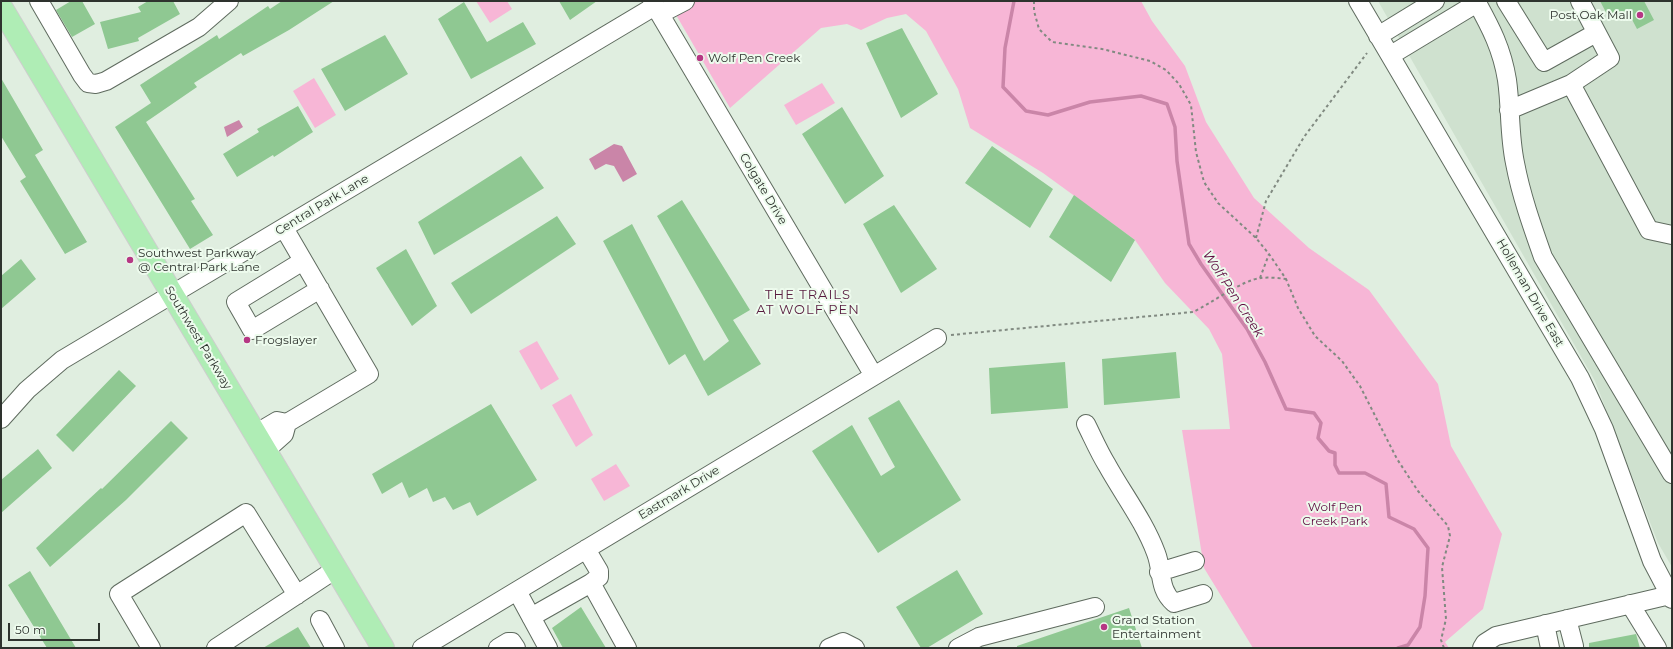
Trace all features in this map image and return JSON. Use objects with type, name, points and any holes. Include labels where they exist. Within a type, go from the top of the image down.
[{"type":"main road","name":"Southwest Parkway","points":[[1,7],[172,296],[384,648]]},
{"type":"street","points":[[39,1],[82,75],[88,83],[96,84],[106,81],[199,27],[224,2]]},
{"type":"street","name":"Central Park Lane","points":[[1,419],[27,390],[62,360],[656,7],[685,1]]},
{"type":"street","name":"Holleman Drive East","points":[[1358,1],[1580,378],[1604,429],[1652,561],[1671,597]]},
{"type":"street","points":[[1378,36],[1435,1]]},
{"type":"street","points":[[1506,1],[1544,62],[1596,32]]},
{"type":"street","points":[[1509,110],[1571,84],[1610,58],[1580,1]]},
{"type":"street","points":[[1391,55],[1477,2],[1494,32],[1500,50],[1507,80],[1510,134],[1515,163],[1527,210],[1543,256],[1672,474]]},
{"type":"street","name":"Colgate Drive","points":[[656,7],[874,376]]},
{"type":"street","points":[[1571,84],[1649,230],[1672,235]]},
{"type":"street","points":[[261,442],[277,421],[287,423],[369,374],[284,228]]},
{"type":"street","points":[[303,261],[236,302],[252,330],[320,289]]},
{"type":"street","name":"Eastmark Drive","points":[[422,648],[516,590],[937,338]]},
{"type":"street","points":[[1086,424],[1106,465],[1138,515],[1156,554],[1161,582],[1168,597],[1174,603],[1203,594]]},
{"type":"street","points":[[151,648],[118,594],[246,513],[297,595]]},
{"type":"street","points":[[531,616],[591,583],[599,577],[599,571],[586,549]]},
{"type":"street","points":[[1159,572],[1195,561]]},
{"type":"street","points":[[216,648],[336,569]]},
{"type":"street","points":[[591,583],[627,648]]},
{"type":"street","points":[[516,590],[548,648]]},
{"type":"street","points":[[1482,648],[1484,643],[1496,636],[1630,604],[1671,597]]},
{"type":"street","points":[[1630,604],[1656,648]]},
{"type":"street","points":[[958,648],[979,638],[1095,607]]},
{"type":"street","points":[[1567,619],[1574,646]]},
{"type":"street","points":[[320,620],[336,648]]},
{"type":"street","points":[[1546,624],[1550,648]]},
{"type":"street","points":[[498,648],[508,642],[512,642],[516,648]]},
{"type":"street","points":[[828,648],[843,642],[855,648]]},
{"type":"path","points":[[1034,1],[1034,11],[1039,29],[1052,42],[1102,50],[1150,61],[1166,70],[1179,84],[1191,105],[1196,152],[1204,182],[1218,203],[1256,238],[1270,254],[1286,279],[1298,308],[1315,336],[1342,361],[1360,386],[1397,459],[1418,491],[1448,526],[1450,536],[1442,567],[1446,619],[1441,640],[1444,648]]},
{"type":"path","points":[[1256,238],[1266,202],[1304,137],[1367,54]]},
{"type":"path","points":[[1260,278],[1270,254]]},
{"type":"path","points":[[937,338],[958,333],[1193,312],[1242,285],[1260,278],[1286,279]]},
{"type":"shaded area","points":[[1378,1],[1672,1],[1672,567],[1658,543],[1595,381]]},
{"type":"shaded area","points":[[239,120],[243,127],[227,137],[224,127]]},
{"type":"shaded area","points":[[614,144],[622,146],[637,174],[623,182],[614,166],[606,164],[595,170],[589,159]]},
{"type":"green space","points":[[476,1],[507,1],[512,9],[490,23]]},
{"type":"green space","name":"Wolf Pen Creek Park","points":[[668,1],[1141,1],[1152,21],[1185,66],[1206,122],[1254,198],[1309,248],[1369,290],[1438,384],[1451,446],[1502,534],[1483,609],[1445,642],[1449,648],[1253,648],[1204,568],[1182,430],[1230,429],[1222,354],[1209,329],[1165,283],[1135,240],[1043,173],[970,128],[958,89],[926,31],[906,14],[887,18],[861,30],[847,24],[821,28],[730,108]]},
{"type":"green space","points":[[314,78],[336,115],[315,128],[293,91]]},
{"type":"green space","points":[[822,83],[835,103],[796,125],[784,105]]},
{"type":"green space","points":[[537,341],[559,379],[541,390],[519,351]]},
{"type":"green space","points":[[571,394],[593,435],[576,447],[552,405]]},
{"type":"green space","points":[[616,464],[630,486],[604,501],[591,479]]},
{"type":"building","points":[[71,1],[82,1],[95,24],[72,37],[56,10]]},
{"type":"building","points":[[148,1],[173,1],[180,14],[138,38],[139,41],[108,49],[100,22],[141,12],[138,7]]},
{"type":"building","points":[[282,1],[334,1],[289,30],[243,56],[241,53],[194,83],[197,87],[146,122],[195,199],[191,201],[213,235],[190,249],[115,127],[151,103],[140,85],[217,35],[219,39],[268,6],[270,9]]},
{"type":"building","points":[[559,1],[597,1],[570,20]]},
{"type":"building","name":"Post Oak Mall","points":[[1600,1],[1644,1],[1654,20],[1637,29],[1627,10],[1610,20]]},
{"type":"building","points":[[464,2],[487,42],[523,22],[536,44],[471,79],[438,19]]},
{"type":"building","points":[[902,28],[938,94],[901,118],[866,43]]},
{"type":"building","points":[[385,35],[408,74],[345,111],[321,69]]},
{"type":"building","points":[[1,78],[43,150],[35,155],[87,242],[65,254],[20,181],[26,177],[1,136]]},
{"type":"building","points":[[298,106],[313,132],[274,157],[273,155],[237,177],[223,154],[259,132],[257,129]]},
{"type":"building","points":[[842,107],[884,176],[845,204],[802,134]]},
{"type":"building","points":[[992,146],[1053,189],[1030,228],[965,183]]},
{"type":"building","points":[[521,156],[544,188],[434,255],[418,222]]},
{"type":"building","points":[[1074,195],[1135,240],[1111,282],[1049,237]]},
{"type":"building","points":[[682,200],[750,310],[733,320],[761,364],[708,396],[685,354],[669,365],[603,241],[632,224],[704,361],[729,341],[657,216]]},
{"type":"building","points":[[894,205],[937,269],[901,293],[863,224]]},
{"type":"building","points":[[557,216],[576,244],[471,314],[451,283]]},
{"type":"building","points":[[406,249],[437,306],[412,326],[376,268]]},
{"type":"building","points":[[21,259],[36,279],[1,309],[1,276]]},
{"type":"building","points":[[1176,352],[1180,398],[1104,405],[1102,359]]},
{"type":"building","points":[[1065,362],[1068,408],[991,414],[989,368]]},
{"type":"building","points":[[119,370],[136,386],[73,452],[56,435]]},
{"type":"building","points":[[899,400],[961,500],[878,553],[812,451],[852,425],[881,476],[895,467],[868,418]]},
{"type":"building","points":[[491,404],[537,480],[477,516],[470,502],[453,510],[445,497],[433,502],[427,488],[409,498],[402,482],[382,494],[372,474]]},
{"type":"building","points":[[171,421],[188,438],[126,500],[50,567],[36,548],[101,488],[102,489]]},
{"type":"building","points":[[38,449],[52,468],[1,513],[1,480]]},
{"type":"building","points":[[957,570],[983,614],[927,648],[921,648],[896,607]]},
{"type":"building","points":[[30,571],[76,648],[47,648],[8,585]]},
{"type":"building","points":[[581,607],[606,648],[563,648],[552,628]]},
{"type":"building","name":"Grand Station Entertainment","points":[[1129,608],[1142,648],[1017,648],[1017,646]]},
{"type":"building","points":[[298,627],[311,648],[263,648]]},
{"type":"building","points":[[1636,634],[1640,648],[1589,648],[1589,643]]},
{"type":"waterway","name":"Wolf Pen Creek","points":[[1014,1],[1005,48],[1003,87],[1026,111],[1048,115],[1090,102],[1141,96],[1167,104],[1175,127],[1177,161],[1189,244],[1201,264],[1247,329],[1265,362],[1286,409],[1314,413],[1321,423],[1318,438],[1329,451],[1335,453],[1335,465],[1339,473],[1365,473],[1386,484],[1389,517],[1414,529],[1428,548],[1425,596],[1420,627],[1408,645],[1398,648]]},
{"type":"place","name":"Post Oak Mall","points":[[1640,15]]},
{"type":"place","name":"Wolf Pen Creek","points":[[700,58]]},
{"type":"place","name":"Southwest Parkway @ Central Park Lane","points":[[130,260]]},
{"type":"place","name":"Frogslayer","points":[[247,340]]},
{"type":"place","name":"Grand Station Entertainment","points":[[1104,627]]},
{"type":"district","name":"THE TRAILS AT WOLF PEN","points":[[808,302]]}]
